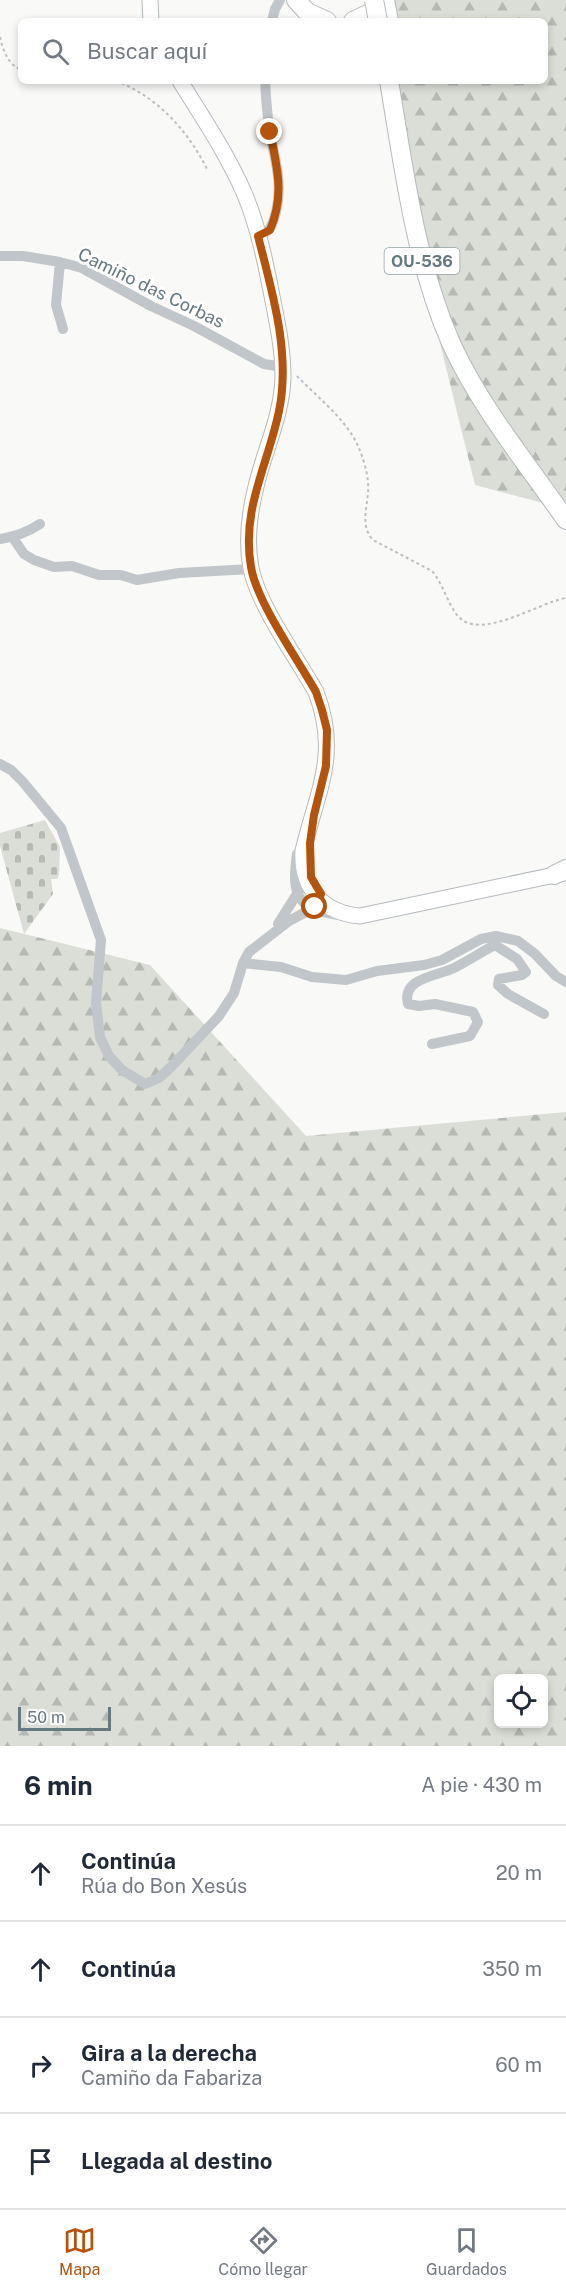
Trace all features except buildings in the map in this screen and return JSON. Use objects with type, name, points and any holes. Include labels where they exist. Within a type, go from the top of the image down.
[{"type":"main road","points":[[150,0],[152,18]]},
{"type":"main road","points":[[296,0],[307,12],[320,18]]},
{"type":"main road","points":[[374,0],[377,18]]},
{"type":"main road","points":[[359,18],[370,13],[384,0],[388,18]]},
{"type":"main road","points":[[182,84],[233,169],[246,197],[258,236],[283,353],[279,412],[255,490],[248,531],[251,569],[260,593],[311,684],[322,710],[327,730],[326,766],[305,841],[302,865],[310,894],[335,910],[406,907],[562,872]]},
{"type":"main road","name":"OU-536","points":[[390,84],[423,263],[451,343],[479,394],[566,505]]},
{"type":"main road","name":"OU-536","points":[[401,84],[422,211],[449,309],[504,424],[566,520]]},
{"type":"main road","points":[[314,815],[310,843],[311,865],[326,891],[347,909]]},
{"type":"street","points":[[273,18],[280,0]]},
{"type":"street","points":[[258,236],[268,232],[272,226],[279,200],[280,181],[266,103],[265,84]]},
{"type":"street","name":"Camiño das Corbas","points":[[0,256],[23,256],[60,261],[82,268],[264,364],[283,367]]},
{"type":"street","points":[[60,261],[56,305],[63,329]]},
{"type":"street","points":[[0,538],[13,538],[40,524]]},
{"type":"street","points":[[13,538],[24,554],[54,567],[72,566],[99,575],[121,575],[137,580],[179,573],[251,569]]},
{"type":"street","points":[[0,764],[11,770],[23,782],[61,828],[101,940],[96,1003],[100,1037],[109,1056],[122,1070],[145,1084],[159,1078],[219,1016],[234,993],[243,963],[249,952],[296,916],[310,894],[311,865]]},
{"type":"street","points":[[268,936],[284,917],[310,894]]},
{"type":"street","points":[[243,963],[281,967],[312,977],[346,980],[377,971],[424,965],[442,960],[481,939],[518,941],[566,982]]},
{"type":"street","points":[[496,940],[517,959],[526,972],[522,975],[499,979],[498,985],[508,994],[544,1014]]},
{"type":"street","points":[[432,1044],[470,1036],[478,1022],[473,1012],[455,1007],[408,1004],[406,997],[408,989],[418,980],[453,968],[496,940]]},
{"type":"path","points":[[0,37],[9,61],[18,68]]},
{"type":"path","points":[[124,84],[149,99],[184,131],[208,171]]},
{"type":"path","points":[[283,367],[292,371],[341,421],[358,445],[368,482],[366,533],[373,540],[432,571],[458,617],[466,624],[473,626],[488,624],[566,598]]},
{"type":"green space","points":[[387,0],[566,0],[566,509],[475,485],[398,173],[394,84],[548,84],[548,18],[389,18]]},
{"type":"green space","points":[[45,820],[60,847],[59,875],[57,879],[51,879],[53,894],[24,934],[0,846],[0,833]]},
{"type":"green space","points":[[0,928],[150,965],[306,1136],[566,1112],[566,1746],[0,1746]]},
{"type":"route","points":[[270,132],[279,172],[279,200],[270,230],[258,236],[283,353],[283,379],[279,412],[255,490],[248,545],[254,580],[271,615],[316,692],[327,730],[326,766],[310,843],[311,877],[321,894],[315,907]]}]
